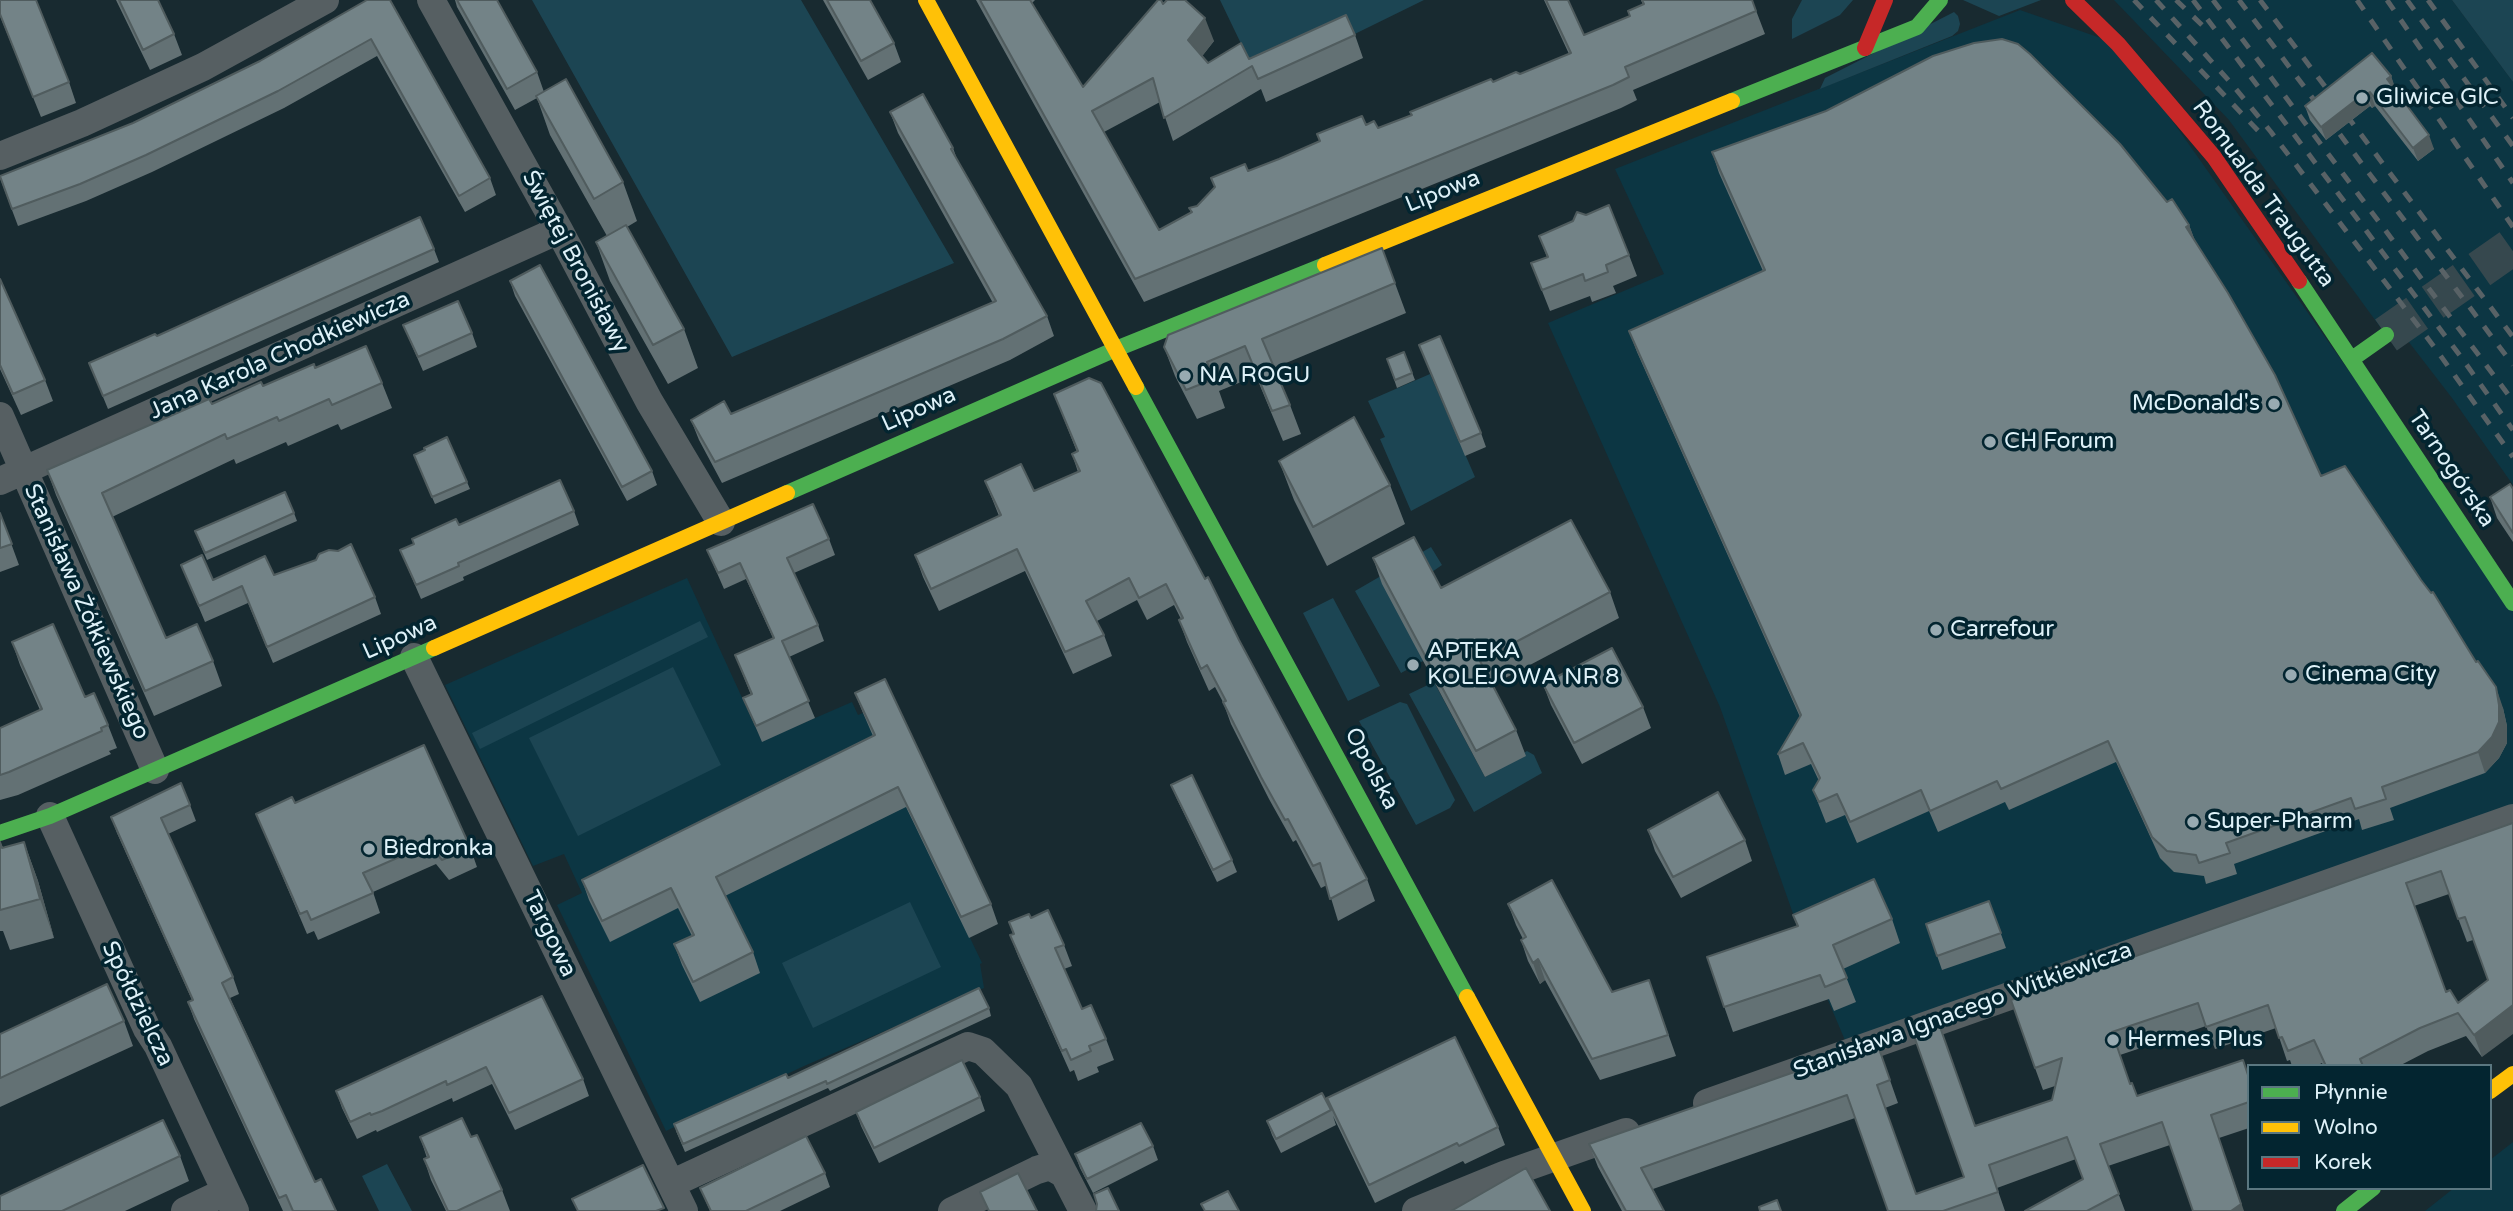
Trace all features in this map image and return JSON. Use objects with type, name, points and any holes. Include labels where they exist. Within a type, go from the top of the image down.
[{"type":"street","points":[[0,156],[82,123],[203,67],[326,0]]},
{"type":"street","name":"Świętej Bronisławy","points":[[431,0],[559,230],[649,401],[721,522]]},
{"type":"street","name":"Opolska","points":[[926,0],[1583,1211]]},
{"type":"street","points":[[1865,48],[1885,0]]},
{"type":"street","name":"Lipowa","points":[[0,833],[50,816],[1116,349],[1917,27],[1940,0]]},
{"type":"street","name":"Romualda Traugutta","points":[[2073,0],[2118,44],[2214,157],[2352,359]]},
{"type":"street","name":"Jana Karola Chodkiewicza","points":[[12,475],[559,230]]},
{"type":"street","points":[[2352,359],[2386,335]]},
{"type":"street","name":"Tarnogórska","points":[[2352,359],[2513,603]]},
{"type":"street","name":"Stanisława Żółkiewskiego","points":[[0,416],[12,475],[155,770]]},
{"type":"street","name":"Targowa","points":[[414,657],[684,1211]]},
{"type":"street","name":"Spółdzielcza","points":[[50,816],[147,1029],[158,1046],[230,1201],[186,1211]]},
{"type":"street","name":"Stanisława Ignacego Witkiewicza","points":[[1687,1110],[2513,818]]},
{"type":"street","points":[[671,1184],[968,1046],[983,1051],[1019,1086],[1083,1211]]},
{"type":"street","points":[[2492,1090],[2513,1074]]},
{"type":"street","points":[[1416,1211],[1650,1123]]},
{"type":"street","points":[[952,1211],[1037,1170],[1050,1166],[1064,1174]]},
{"type":"street","points":[[2344,1211],[2370,1190]]},
{"type":"shaded area","points":[[532,0],[801,0],[954,263],[732,357]]},
{"type":"shaded area","points":[[1220,0],[1424,0],[1259,81]]},
{"type":"shaded area","points":[[1802,0],[1853,0],[1840,15],[1792,39],[1792,19]]},
{"type":"shaded area","points":[[1963,0],[2041,0],[1999,16]]},
{"type":"shaded area","points":[[2114,0],[2452,0],[2513,82],[2513,485],[2452,398],[2398,328],[2386,335],[2229,120]]},
{"type":"shaded area","points":[[2452,0],[2513,0],[2513,82]]},
{"type":"shaded area","name":"CH Forum","points":[[2020,10],[2118,44],[2513,603],[2513,806],[1850,1052],[1802,939],[1720,707],[1548,323],[1664,274],[1615,169]]},
{"type":"shaded area","points":[[1954,12],[1960,24],[1958,31],[1952,36],[1820,89],[1825,78]]},
{"type":"shaded area","points":[[1430,374],[1475,477],[1411,511],[1380,439],[1385,437],[1368,401]]},
{"type":"shaded area","points":[[1431,547],[1442,565],[1429,574],[1423,661],[1401,673],[1355,591]]},
{"type":"shaded area","points":[[687,578],[762,741],[852,702],[858,715],[863,713],[982,963],[984,988],[804,1066],[666,1131],[557,905],[582,893],[564,854],[533,866],[445,685]]},
{"type":"shaded area","points":[[1333,598],[1380,686],[1348,701],[1303,613]]},
{"type":"shaded area","points":[[700,621],[708,637],[480,749],[472,733]]},
{"type":"shaded area","points":[[673,667],[721,765],[578,836],[529,738]]},
{"type":"shaded area","points":[[1434,682],[1485,777],[1527,751],[1534,755],[1542,773],[1474,812],[1409,694]]},
{"type":"shaded area","points":[[1400,702],[1407,704],[1455,800],[1450,808],[1416,825],[1359,721]]},
{"type":"shaded area","points":[[910,902],[941,967],[813,1028],[782,963]]},
{"type":"shaded area","points":[[2513,1142],[2513,1211],[2425,1211],[2451,1190],[2492,1190],[2492,1158]]},
{"type":"shaded area","points":[[387,1164],[412,1211],[379,1211],[362,1176]]},
{"type":"building","points":[[0,0],[36,0],[69,82],[33,97],[0,14]]},
{"type":"building","points":[[119,0],[158,0],[174,34],[143,50]]},
{"type":"building","points":[[367,0],[390,0],[490,178],[459,196],[371,39],[278,91],[146,155],[80,184],[12,209],[0,176],[133,123],[260,61]]},
{"type":"building","points":[[457,0],[497,0],[537,72],[507,89]]},
{"type":"building","points":[[827,0],[870,0],[894,43],[861,61]]},
{"type":"building","points":[[980,0],[1030,0],[1083,87],[1158,0],[1163,4],[1167,0],[1185,0],[1205,18],[1188,40],[1208,63],[1241,43],[1249,59],[1346,15],[1355,35],[1258,79],[1252,66],[1164,118],[1153,78],[1092,111],[1159,230],[1192,212],[1189,208],[1197,206],[1215,187],[1211,178],[1245,164],[1248,171],[1279,159],[1320,141],[1317,134],[1362,116],[1366,125],[1374,121],[1378,128],[1491,79],[1493,82],[1516,72],[1520,74],[1571,53],[1546,0],[1568,0],[1584,35],[1630,16],[1628,11],[1644,4],[1642,0],[1752,0],[1756,11],[1625,67],[1629,77],[1613,85],[1135,279]]},
{"type":"building","name":"CH Forum","points":[[2002,39],[2018,44],[2030,54],[2120,144],[2167,202],[2172,199],[2275,375],[2321,476],[2345,466],[2421,580],[2431,593],[2433,592],[2476,662],[2478,661],[2496,687],[2499,722],[2492,737],[2478,752],[2382,787],[2386,799],[2355,809],[2351,798],[2226,843],[2230,853],[2199,863],[2196,855],[2167,851],[2152,837],[2108,741],[2001,789],[1997,781],[1930,811],[1921,790],[1850,822],[1837,794],[1819,802],[1813,790],[1820,778],[1803,743],[1778,754],[1801,715],[1629,331],[1765,270],[1712,152],[1826,111],[1933,56],[1974,43]]},
{"type":"building","points":[[2372,53],[2391,76],[2387,79],[2429,135],[2413,148],[2370,92],[2321,127],[2305,106]]},
{"type":"building","points":[[566,79],[623,182],[594,199],[536,96]]},
{"type":"building","points":[[923,94],[953,148],[951,149],[1047,316],[1003,339],[715,462],[691,420],[724,401],[731,414],[996,301],[890,112]]},
{"type":"building","points":[[1609,205],[1629,255],[1606,265],[1608,272],[1585,281],[1583,274],[1542,290],[1531,263],[1548,257],[1539,236],[1573,221],[1577,212],[1586,215]]},
{"type":"building","points":[[420,217],[434,249],[103,396],[89,363],[155,334],[157,336]]},
{"type":"building","points":[[626,225],[684,329],[653,345],[596,242]]},
{"type":"building","points":[[1382,248],[1395,283],[1262,339],[1290,405],[1272,411],[1245,346],[1207,362],[1214,379],[1186,390],[1164,347],[1168,335]]},
{"type":"building","points":[[540,265],[652,471],[622,487],[510,281]]},
{"type":"building","points":[[0,279],[45,380],[13,394],[0,365]]},
{"type":"building","points":[[458,301],[472,333],[418,357],[403,325]]},
{"type":"building","points":[[1440,336],[1481,433],[1460,442],[1419,345]]},
{"type":"building","points":[[366,346],[382,383],[332,405],[329,399],[279,421],[277,417],[227,439],[225,434],[102,493],[166,638],[197,624],[213,661],[145,691],[47,470],[209,399],[212,404],[261,382],[263,386]]},
{"type":"building","points":[[1404,352],[1412,373],[1395,380],[1387,359]]},
{"type":"building","points":[[1089,378],[1101,383],[1205,579],[1208,577],[1367,879],[1330,899],[1320,863],[1313,866],[1288,819],[1285,820],[1261,777],[1207,665],[1201,669],[1179,620],[1183,618],[1166,584],[1139,598],[1129,578],[1086,601],[1104,635],[1065,652],[1017,549],[931,589],[915,555],[1001,515],[985,481],[1021,464],[1034,491],[1080,471],[1072,454],[1078,451],[1054,394]]},
{"type":"building","points":[[1354,417],[1390,485],[1313,527],[1279,461]]},
{"type":"building","points":[[447,437],[467,482],[432,497],[414,455]]},
{"type":"building","points":[[560,480],[574,511],[458,563],[459,566],[416,585],[400,550],[414,544],[412,539],[456,519],[459,525]]},
{"type":"building","points":[[2510,484],[2513,489],[2513,533],[2490,497]]},
{"type":"building","points":[[285,492],[294,513],[205,553],[195,531]]},
{"type":"building","points":[[813,504],[829,539],[787,558],[818,625],[782,641],[809,701],[756,726],[743,698],[752,694],[735,655],[774,638],[740,563],[718,573],[707,550]]},
{"type":"building","points":[[0,513],[12,544],[0,548]]},
{"type":"building","points":[[1571,520],[1610,592],[1480,661],[1516,730],[1476,751],[1373,558],[1414,537],[1441,588]]},
{"type":"building","points":[[351,544],[375,597],[267,647],[242,586],[199,606],[181,565],[202,555],[213,580],[265,556],[274,575],[316,560],[319,554],[329,550],[338,551]]},
{"type":"building","points":[[53,624],[85,697],[94,693],[108,725],[101,728],[102,731],[0,775],[0,728],[42,709],[12,642]]},
{"type":"building","points":[[1612,648],[1643,707],[1574,743],[1543,684]]},
{"type":"building","points":[[885,679],[991,904],[961,917],[898,787],[716,877],[753,952],[693,982],[674,944],[694,935],[671,888],[602,921],[582,880],[875,735],[855,693]]},
{"type":"building","name":"Biedronka","points":[[424,745],[470,847],[442,860],[429,844],[363,873],[373,893],[311,920],[307,911],[300,914],[256,814],[292,797],[295,803]]},
{"type":"building","points":[[1192,775],[1232,860],[1213,870],[1171,785]]},
{"type":"building","points":[[181,783],[190,805],[161,818],[233,977],[222,983],[315,1182],[321,1179],[336,1211],[293,1211],[286,1195],[279,1198],[188,1002],[193,1000],[111,817]]},
{"type":"building","points":[[1718,792],[1745,840],[1673,877],[1648,830]]},
{"type":"building","points":[[2513,823],[2513,1005],[2474,1035],[2458,1013],[2420,1028],[2360,1059],[2362,1064],[2325,1064],[2314,1040],[2288,1051],[2282,1037],[2279,1038],[2268,1005],[2206,1027],[2198,1003],[2112,1032],[2130,1084],[2132,1083],[2137,1096],[2243,1060],[2247,1072],[2247,1103],[2211,1115],[2241,1204],[2231,1211],[2193,1211],[2162,1122],[2100,1144],[2119,1194],[2087,1211],[2025,1211],[2083,1179],[2067,1137],[1989,1165],[1998,1192],[1943,1211],[1888,1211],[1847,1095],[1641,1168],[1664,1211],[1626,1211],[1589,1144],[1877,1043],[1890,1080],[1877,1085],[1916,1194],[1964,1177],[1914,1036],[1940,1027],[1975,1126],[2052,1100],[2062,1058],[2035,1068],[2011,1000]],"holes":[[[2441,871],[2458,919],[2465,917],[2488,980],[2458,1003],[2450,990],[2446,992],[2406,883]]]},
{"type":"building","points":[[0,842],[2,848],[24,842],[40,899],[0,910]]},
{"type":"building","points":[[1874,879],[1892,919],[1833,945],[1847,978],[1825,987],[1820,975],[1724,1007],[1707,957],[1798,926],[1793,915]]},
{"type":"building","points":[[1552,880],[1612,992],[1649,980],[1668,1035],[1592,1059],[1538,959],[1533,963],[1521,940],[1526,937],[1508,904]]},
{"type":"building","points":[[1989,901],[2001,933],[1937,956],[1926,924]]},
{"type":"building","points":[[1048,910],[1064,945],[1055,948],[1082,1009],[1091,1005],[1106,1039],[1089,1046],[1091,1051],[1071,1060],[1066,1049],[1062,1051],[1010,935],[1014,934],[1009,922],[1029,914],[1031,918]]},
{"type":"building","points":[[107,984],[124,1021],[0,1078],[0,1034]]},
{"type":"building","points":[[979,988],[989,1008],[827,1084],[826,1081],[683,1144],[674,1124],[786,1074],[788,1078]]},
{"type":"building","points":[[542,996],[583,1079],[509,1113],[486,1067],[350,1122],[336,1091]]},
{"type":"building","points":[[1455,1037],[1498,1127],[1459,1146],[1457,1143],[1369,1185],[1327,1098]]},
{"type":"building","points":[[962,1060],[980,1097],[874,1148],[856,1112]]},
{"type":"building","points":[[1322,1093],[1331,1110],[1276,1139],[1267,1121]]},
{"type":"building","points":[[462,1118],[471,1137],[477,1135],[502,1190],[457,1211],[448,1211],[424,1159],[429,1157],[420,1137]]},
{"type":"building","points":[[163,1120],[180,1156],[62,1211],[0,1211],[0,1196]]},
{"type":"building","points":[[1141,1123],[1153,1146],[1087,1179],[1075,1154]]},
{"type":"building","points":[[806,1136],[825,1173],[746,1211],[711,1211],[700,1188]]},
{"type":"building","points":[[643,1165],[664,1208],[656,1211],[578,1211],[572,1199]]},
{"type":"building","points":[[1526,1168],[1550,1211],[1451,1211]]},
{"type":"building","points":[[1018,1173],[1037,1211],[989,1211],[980,1192]]},
{"type":"building","points":[[1108,1188],[1119,1211],[1096,1211],[1094,1194]]},
{"type":"building","points":[[1228,1191],[1239,1211],[1205,1211],[1201,1204]]},
{"type":"building","points":[[1777,1200],[1781,1211],[1760,1211],[1759,1207]]},
{"type":"tunnel","points":[[2386,335],[2513,246]]},
{"type":"railway","points":[[2134,0],[2264,137]]},
{"type":"railway","points":[[2156,0],[2271,132],[2435,348],[2513,457]]},
{"type":"railway","points":[[2176,0],[2202,25]]},
{"type":"railway","points":[[2193,0],[2513,430]]},
{"type":"railway","points":[[2213,0],[2513,401]]},
{"type":"railway","points":[[2239,0],[2513,365]]},
{"type":"railway","points":[[2260,0],[2513,337]]},
{"type":"railway","points":[[2357,0],[2513,227]]},
{"type":"railway","points":[[2387,0],[2513,183]]},
{"type":"railway","points":[[2407,0],[2513,146]]},
{"type":"railway","points":[[2428,0],[2513,118]]},
{"type":"traffic: fast","points":[[1732,101],[1917,27],[1940,0]]},
{"type":"traffic: fast","points":[[787,493],[1116,349],[1325,265]]},
{"type":"traffic: fast","points":[[2299,281],[2513,603]]},
{"type":"traffic: fast","points":[[2352,359],[2386,335]]},
{"type":"traffic: fast","points":[[1136,387],[1467,997]]},
{"type":"traffic: fast","points":[[0,833],[50,816],[434,648]]},
{"type":"traffic: fast","points":[[2344,1211],[2370,1190]]},
{"type":"traffic: slow","points":[[926,0],[1136,387]]},
{"type":"traffic: slow","points":[[1325,265],[1732,101]]},
{"type":"traffic: slow","points":[[434,648],[787,493]]},
{"type":"traffic: slow","points":[[1467,997],[1583,1211]]},
{"type":"traffic: slow","points":[[2492,1090],[2513,1074]]},
{"type":"traffic: jam","points":[[1865,48],[1885,0]]},
{"type":"traffic: jam","points":[[2073,0],[2118,44],[2214,157],[2299,281]]},
{"type":"place","name":"Gliwice GlC","points":[[2362,98]]},
{"type":"place","name":"NA ROGU","points":[[1185,376]]},
{"type":"place","name":"McDonald's","points":[[2274,404]]},
{"type":"place","name":"CH Forum","points":[[1990,442]]},
{"type":"place","name":"Carrefour","points":[[1936,630]]},
{"type":"place","name":"APTEKA KOLEJOWA NR 8","points":[[1413,665]]},
{"type":"place","name":"Cinema City","points":[[2291,675]]},
{"type":"place","name":"Super-Pharm","points":[[2193,822]]},
{"type":"place","name":"Biedronka","points":[[369,849]]},
{"type":"place","name":"Hermes Plus","points":[[2113,1040]]}]
